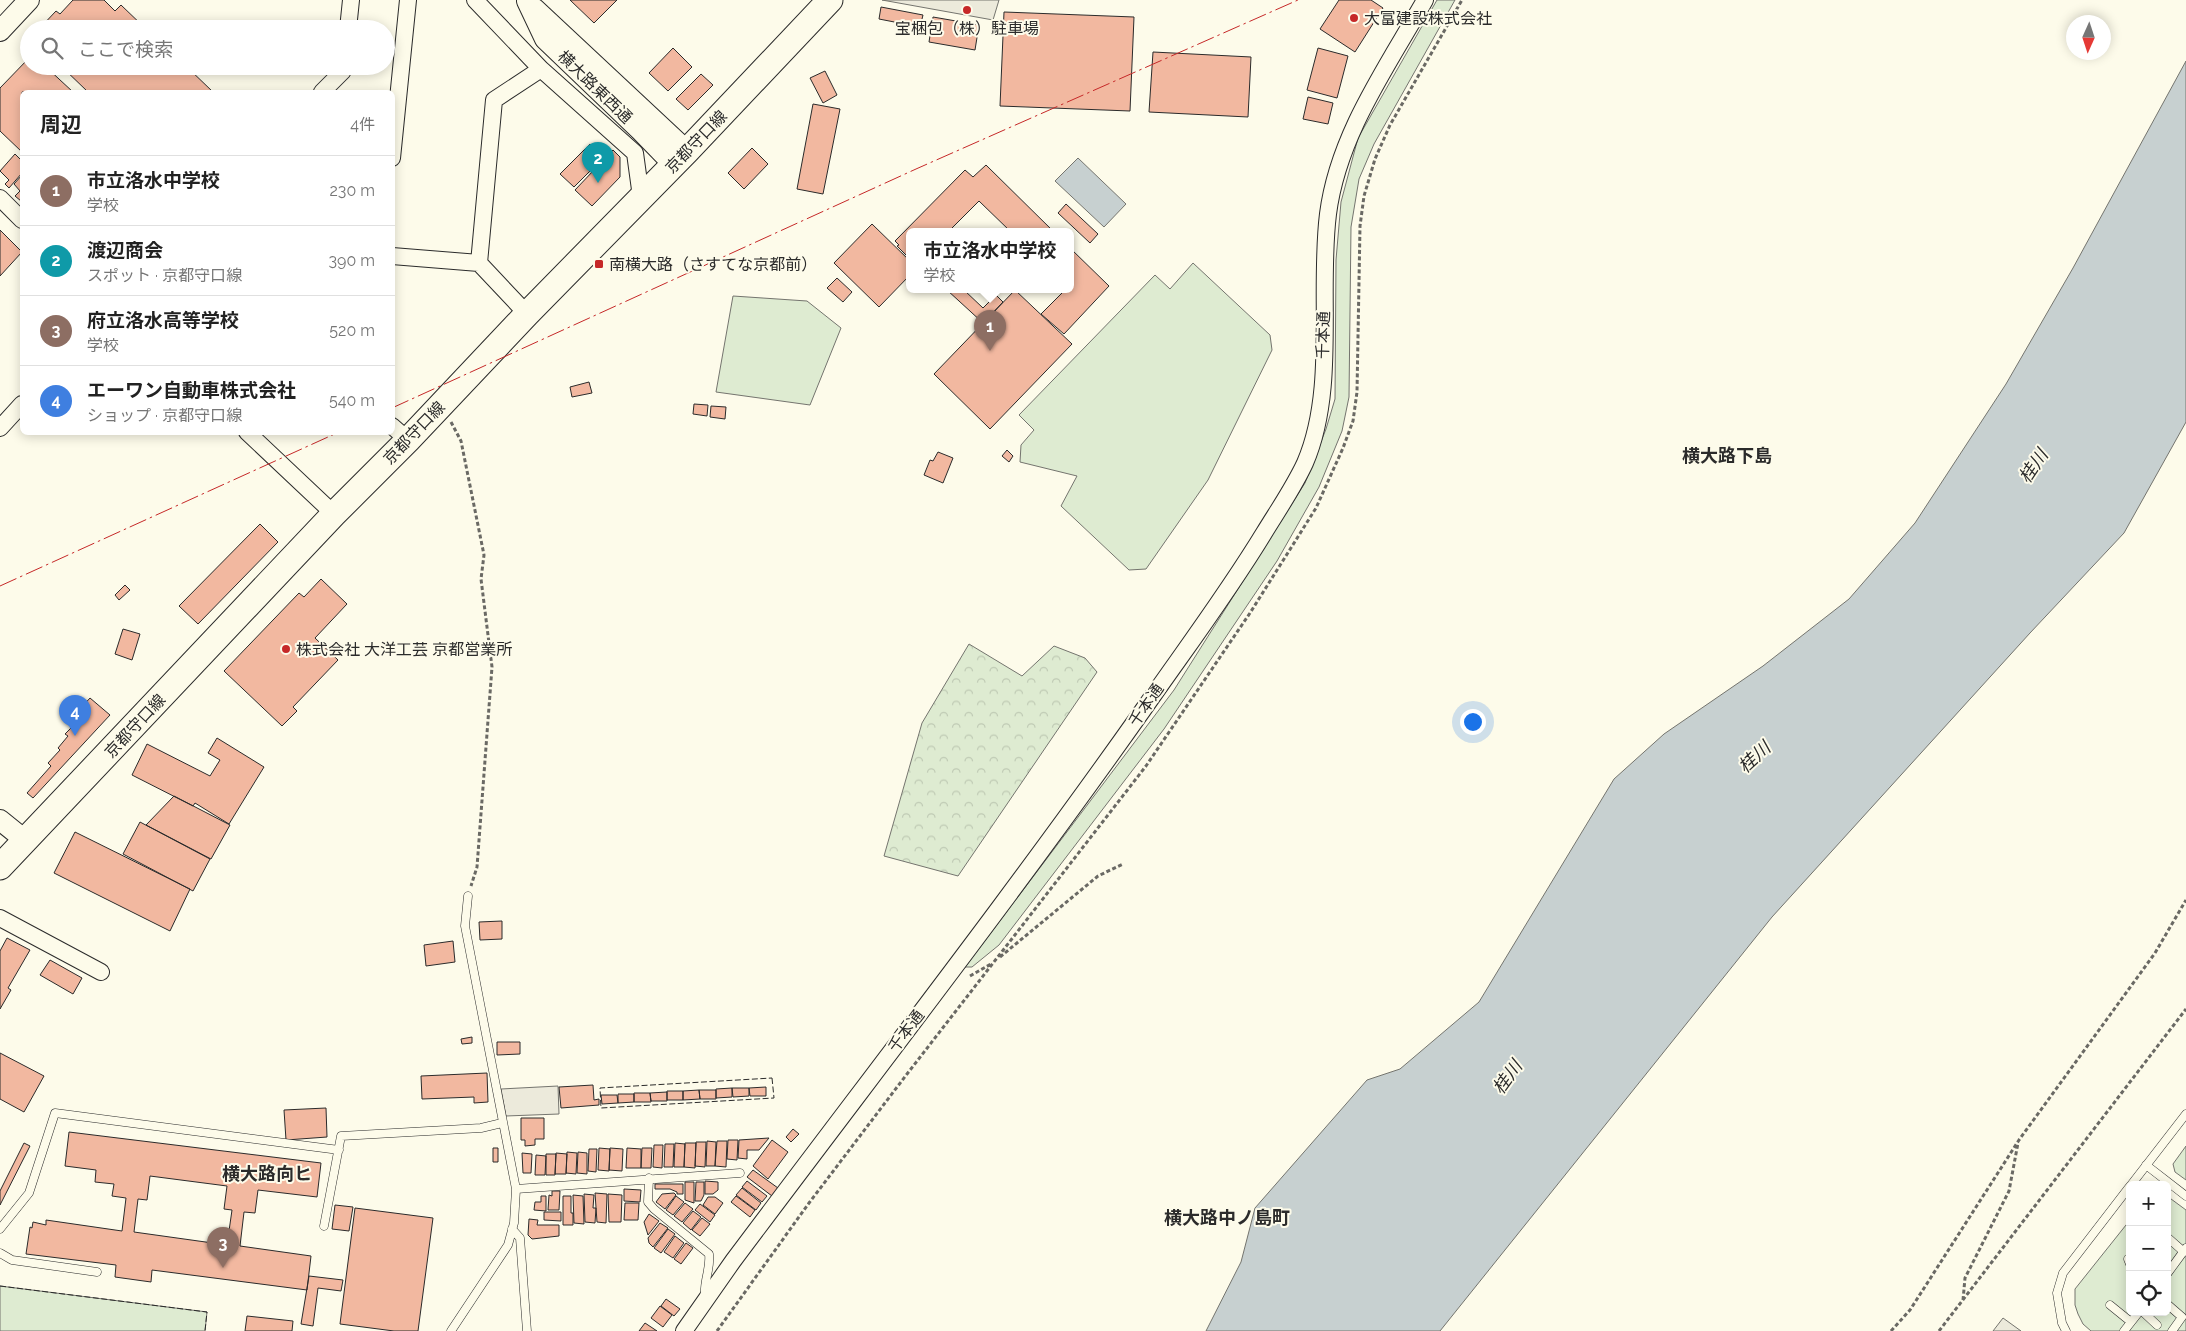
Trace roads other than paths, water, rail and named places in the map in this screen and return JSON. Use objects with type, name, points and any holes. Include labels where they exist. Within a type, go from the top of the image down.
[{"type":"main road","name":"京都守口線","points":[[0,867],[334,514],[400,433],[437,410],[527,314],[681,158],[830,0]]},
{"type":"street","points":[[0,31],[29,0]]},
{"type":"street","points":[[349,20],[351,0]]},
{"type":"street","points":[[395,128],[408,0]]},
{"type":"street","points":[[475,0],[541,69],[635,153],[641,197]]},
{"type":"street","name":"千本通","points":[[684,1331],[768,1214],[1060,828],[1241,571],[1286,497],[1306,461],[1319,414],[1324,316],[1324,252],[1329,210],[1340,162],[1359,116],[1425,0]]},
{"type":"street","name":"横大路東西通","points":[[526,1],[545,40],[641,131],[681,158]]},
{"type":"street","points":[[479,263],[494,100],[541,69]]},
{"type":"street","points":[[324,90],[339,75]]},
{"type":"street","points":[[0,198],[20,218]]},
{"type":"street","points":[[395,256],[479,263],[527,314]]},
{"type":"street","points":[[0,428],[20,406]]},
{"type":"street","points":[[250,435],[334,514]]},
{"type":"street","points":[[0,820],[26,841]]},
{"type":"street","points":[[0,918],[101,972]]},
{"type":"lane","points":[[451,1331],[508,1245],[514,1223],[516,1188],[465,926],[468,896]]},
{"type":"lane","points":[[0,1229],[29,1193],[55,1113],[339,1150]]},
{"type":"lane","points":[[2134,1181],[2186,1114]]},
{"type":"lane","points":[[324,1226],[341,1136],[481,1128],[502,1123]]},
{"type":"lane","points":[[2146,1166],[2186,1196]]},
{"type":"lane","points":[[516,1188],[740,1173]]},
{"type":"lane","points":[[649,1178],[648,1202],[709,1254],[710,1262],[704,1286],[705,1301]]},
{"type":"lane","points":[[2066,1331],[2062,1323],[2057,1292],[2063,1273],[2126,1191]]},
{"type":"lane","points":[[512,1229],[520,1238],[528,1331]]},
{"type":"lane","points":[[2171,1240],[2185,1250],[2171,1265]]},
{"type":"lane","points":[[0,1253],[12,1260],[96,1272]]},
{"type":"lane","points":[[2110,1305],[2131,1322]]},
{"type":"lane","points":[[2171,1307],[2182,1317],[2172,1331]]},
{"type":"lane","points":[[2124,1331],[2136,1316]]},
{"type":"lane","points":[[2147,1316],[2157,1325]]},
{"type":"water","name":"桂川","points":[[2186,61],[2186,422],[2124,533],[2030,633],[1772,917],[1440,1331],[1206,1331],[1241,1262],[1255,1208],[1367,1080],[1400,1069],[1479,1002],[1614,779],[1664,734],[1763,666],[1849,599],[1915,523],[2006,384],[2073,268]]},
{"type":"water","points":[[1078,158],[1126,204],[1104,227],[1055,181]]},
{"type":"place","name":"宝梱包（株）駐車場","points":[[967,10]]},
{"type":"place","name":"大富建設株式会社","points":[[1354,18]]},
{"type":"place","name":"渡辺商会","points":[[598,183]]},
{"type":"place","name":"南横大路（さすてな京都前）","points":[[599,264]]},
{"type":"place","name":"市立洛水中学校","points":[[990,351]]},
{"type":"place","name":"株式会社 大洋工芸 京都営業所","points":[[286,649]]},
{"type":"place","name":"エーワン自動車株式会社","points":[[75,736]]},
{"type":"place","name":"府立洛水高等学校","points":[[223,1268]]},
{"type":"district","name":"横大路下島","points":[[1727,455]]},
{"type":"district","name":"横大路向ヒ","points":[[267,1173]]},
{"type":"district","name":"横大路中ノ島町","points":[[1227,1217]]}]
